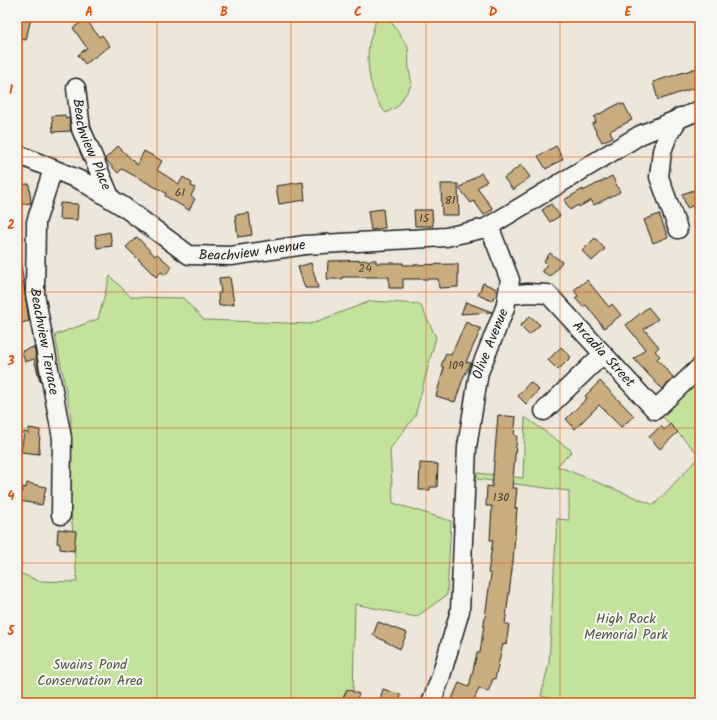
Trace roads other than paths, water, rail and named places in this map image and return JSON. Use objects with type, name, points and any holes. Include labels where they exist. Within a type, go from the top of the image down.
[{"type":"street","name":"Beachview Place","points":[[76,88],[82,129],[111,199]]},
{"type":"street","points":[[489,226],[640,135],[680,117],[700,110]]},
{"type":"street","points":[[678,229],[659,177],[662,151],[668,135],[680,117]]},
{"type":"street","name":"Beachview Avenue","points":[[17,154],[82,182],[111,199],[189,255],[231,256],[305,245],[446,237],[489,226]]},
{"type":"street","name":"Beachview Terrace","points":[[53,169],[36,222],[35,294],[62,438],[61,515]]},
{"type":"street","name":"Olive Avenue","points":[[431,703],[440,679],[460,611],[467,447],[479,372],[505,308],[510,280],[489,226]]},
{"type":"street","name":"Arcadia Street","points":[[508,295],[528,293],[548,294],[602,355],[654,410],[694,372]]},
{"type":"street","points":[[544,411],[602,355]]},
{"type":"park label","name":"High Rock Memorial Park","points":[[626,628]]},
{"type":"park label","name":"Swains Pond Conservation Area","points":[[90,674]]}]
